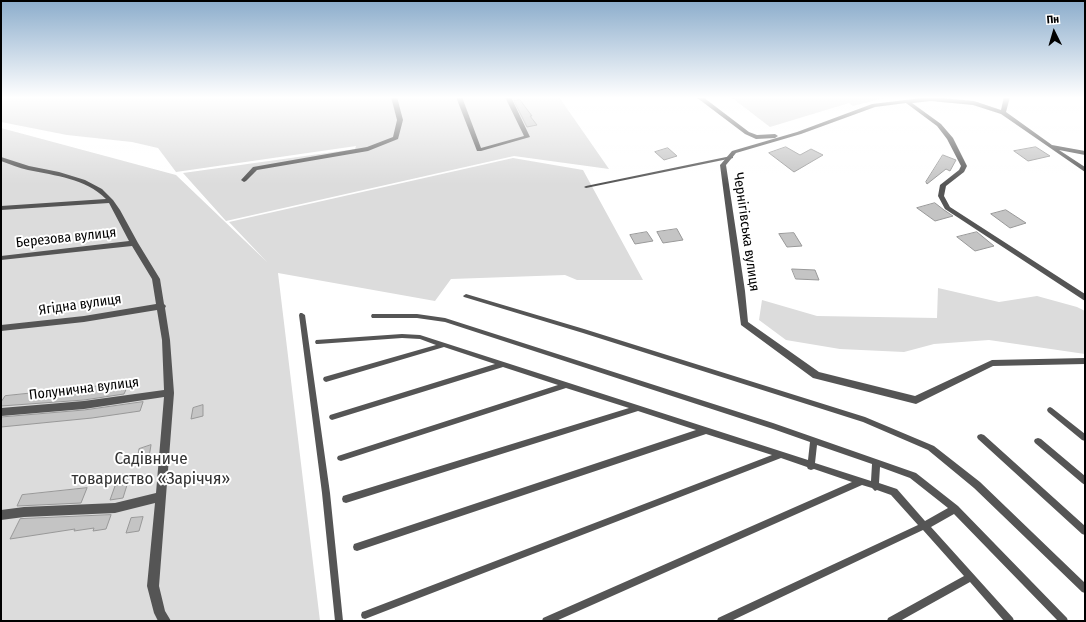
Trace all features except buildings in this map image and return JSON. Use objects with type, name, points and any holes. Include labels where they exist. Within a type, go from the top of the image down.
[{"type":"street","points":[[244,180],[255,168],[368,149],[396,138],[399,126]]},
{"type":"street","points":[[470,126],[479,150],[527,137],[522,126]]},
{"type":"street","points":[[738,126],[747,133],[756,137],[799,133]]},
{"type":"street","name":"Чернігівська вулиця","points":[[818,126],[734,152],[723,165],[742,291],[744,323],[816,374],[916,400],[992,363],[1085,361]]},
{"type":"street","points":[[940,126],[950,138],[964,166],[962,171],[944,184],[941,196],[947,208],[1085,298]]},
{"type":"street","name":"Чернігівська вулиця","points":[[1022,126],[1050,146],[1085,153]]},
{"type":"street","points":[[1050,146],[1085,170]]},
{"type":"street","points":[[1,159],[28,168],[60,174],[83,181],[100,190],[111,201],[156,279],[162,306],[166,340],[169,393],[153,586],[160,613],[165,621]]},
{"type":"street","points":[[1,208],[111,201]]},
{"type":"street","name":"Березова вулиця","points":[[1,258],[134,243]]},
{"type":"street","name":"Ягідна вулиця","points":[[1,328],[84,320],[162,306]]},
{"type":"street","name":"Полунична вулиця","points":[[1,412],[84,405],[169,393]]},
{"type":"street","points":[[1,515],[24,512],[116,508],[160,497]]},
{"type":"lane","points":[[586,187],[731,157]]},
{"type":"lane","points":[[466,296],[584,331],[865,420],[931,448],[977,485],[1085,589]]},
{"type":"lane","points":[[302,315],[326,493],[339,621]]},
{"type":"lane","points":[[374,316],[416,316],[445,320],[603,370],[814,440],[913,475],[955,509],[1064,621]]},
{"type":"lane","points":[[318,342],[402,336],[420,337],[780,456],[894,492],[1010,621]]},
{"type":"lane","points":[[326,379],[444,345]]},
{"type":"lane","points":[[332,417],[503,364]]},
{"type":"lane","points":[[341,458],[566,385]]},
{"type":"lane","points":[[346,498],[637,409]]},
{"type":"lane","points":[[1050,410],[1085,438]]},
{"type":"lane","points":[[357,547],[704,431]]},
{"type":"lane","points":[[980,437],[1085,531]]},
{"type":"lane","points":[[811,466],[814,440]]},
{"type":"lane","points":[[1038,441],[1085,481]]},
{"type":"lane","points":[[364,615],[780,456]]},
{"type":"lane","points":[[874,486],[876,462]]},
{"type":"lane","points":[[546,621],[860,482]]},
{"type":"lane","points":[[721,621],[924,526],[955,509]]},
{"type":"lane","points":[[892,621],[971,577]]},
{"type":"green space","points":[[21,126],[579,126],[609,169],[514,156],[226,221],[183,173],[355,149],[356,146],[176,172],[158,148],[132,142],[67,135]]},
{"type":"green space","name":"Садівниче товариство «Заріччя»","points":[[1,128],[176,175],[267,262],[229,222],[513,158],[583,170],[643,280],[577,280],[565,275],[451,279],[435,301],[278,273],[320,621],[1,621]]},
{"type":"green space","points":[[938,288],[999,302],[1037,296],[1077,307],[1085,311],[1085,354],[989,340],[934,344],[904,352],[840,349],[786,340],[759,320],[762,300],[817,316],[937,318]]}]
